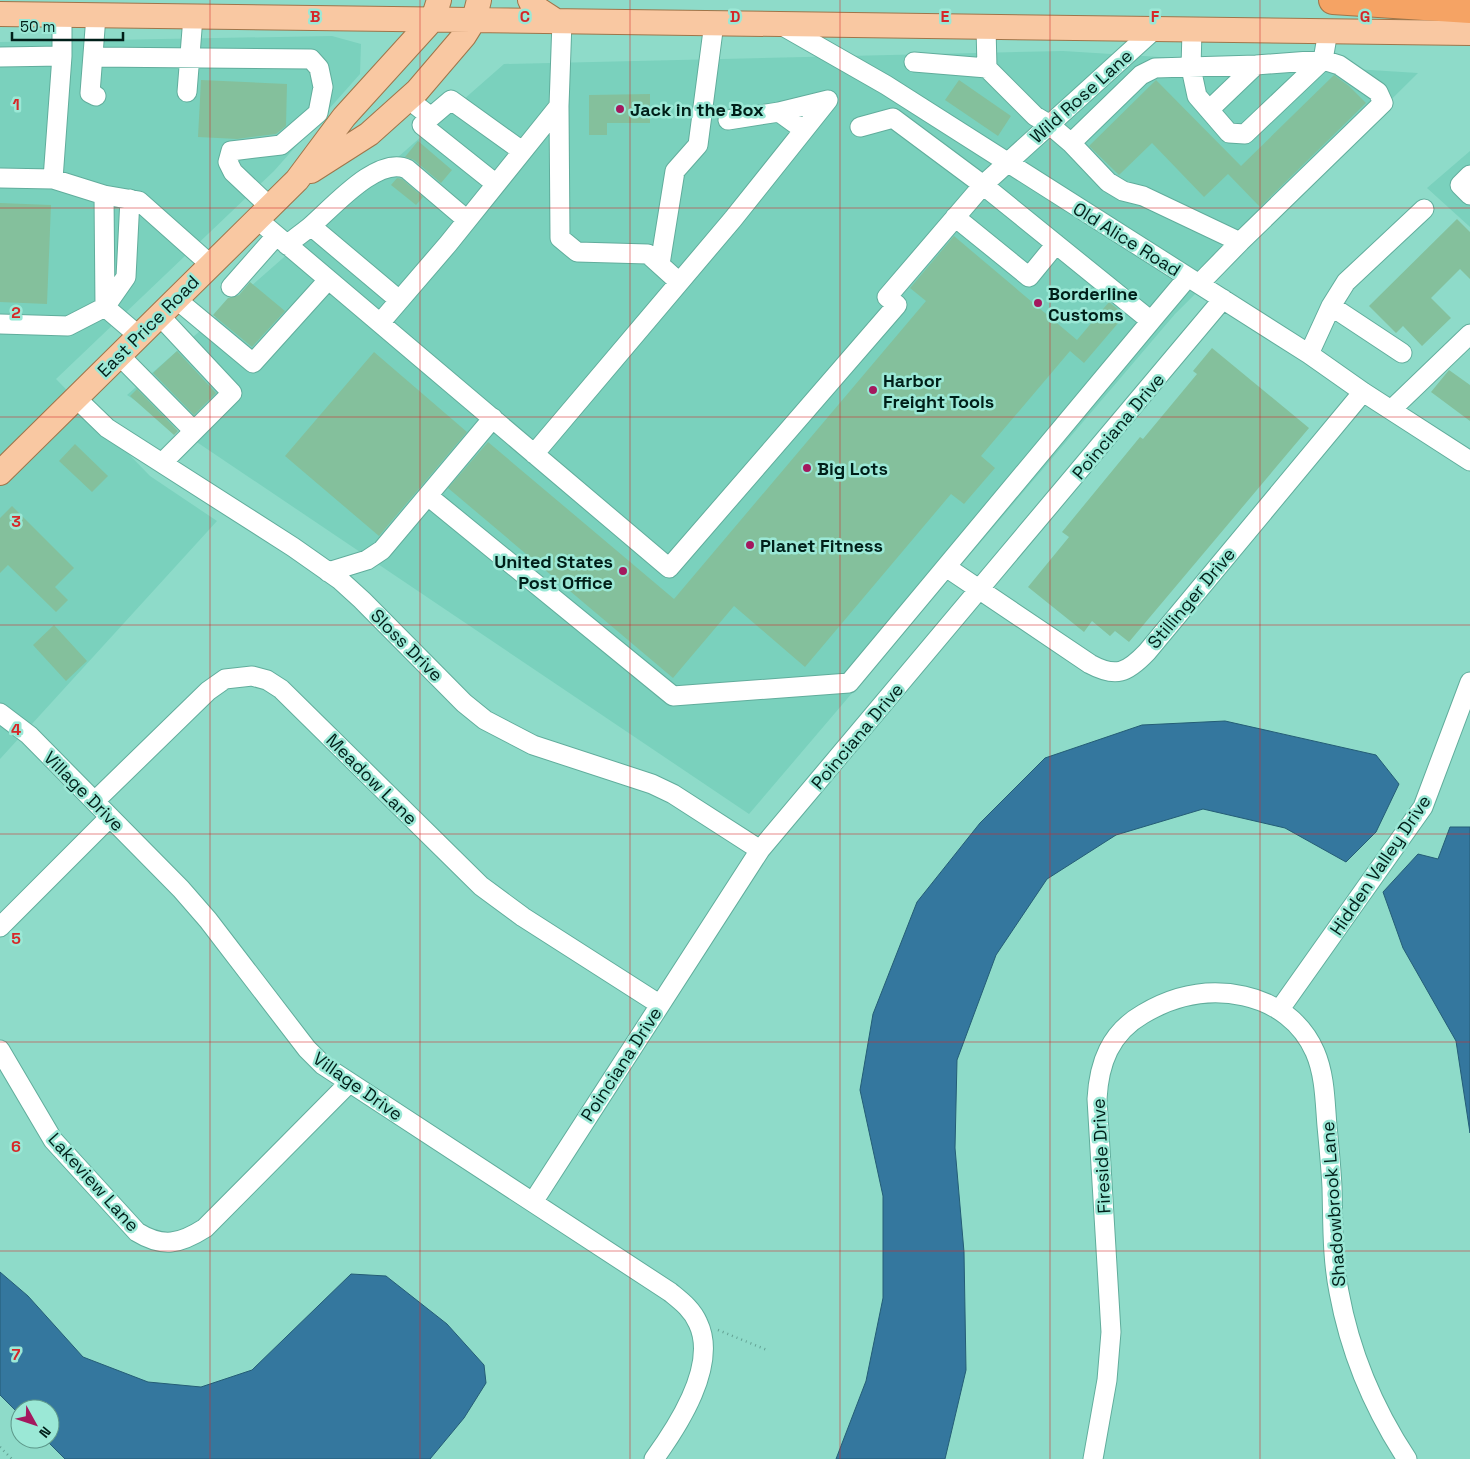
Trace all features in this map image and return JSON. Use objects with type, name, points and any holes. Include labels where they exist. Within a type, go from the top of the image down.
[{"type":"highway","points":[[1333,0],[1470,10]]},
{"type":"main road","points":[[332,19],[379,0]]},
{"type":"main road","points":[[0,14],[332,19],[436,9],[527,11],[559,21],[1470,33]]},
{"type":"main road","name":"East Price Road","points":[[0,473],[297,180],[344,117],[436,9]]},
{"type":"main road","name":"East Price Road","points":[[297,180],[369,134],[413,95],[450,54],[476,10]]},
{"type":"main road","points":[[413,95],[485,37],[527,11]]},
{"type":"street","points":[[54,179],[62,56],[62,15]]},
{"type":"street","points":[[96,16],[90,93],[96,96]]},
{"type":"street","points":[[187,92],[193,17]]},
{"type":"street","points":[[559,21],[560,238],[577,252],[648,254],[679,282]]},
{"type":"street","points":[[660,264],[675,171],[698,145],[714,23]]},
{"type":"street","name":"Old Alice Road","points":[[780,24],[886,85],[1309,354],[1470,462]]},
{"type":"street","points":[[986,27],[987,68]]},
{"type":"street","name":"Wild Rose Lane","points":[[534,454],[669,568],[897,305],[887,297],[983,185],[1155,29]]},
{"type":"street","points":[[1192,30],[1191,68],[1197,96],[1229,133],[1245,134],[1324,60],[1328,31]]},
{"type":"street","points":[[0,57],[62,56]]},
{"type":"street","points":[[93,57],[311,59],[318,68],[323,87],[318,113],[280,145],[230,151],[228,162],[233,172],[282,240],[534,454],[679,282],[828,100],[780,112],[728,120]]},
{"type":"street","points":[[428,496],[674,696],[850,683],[1151,321],[1193,281],[1240,242],[1379,109],[1383,103],[1378,92],[1339,65],[1324,60],[1256,65],[1155,68],[1141,75],[1071,143]]},
{"type":"street","points":[[914,62],[987,68],[1035,116],[1050,124],[1071,143],[1108,182],[1123,191],[1143,196],[1240,242]]},
{"type":"street","points":[[1209,110],[1256,65]]},
{"type":"street","points":[[413,95],[431,117]]},
{"type":"street","points":[[496,184],[422,125],[451,100],[522,152]]},
{"type":"street","points":[[380,323],[468,220],[559,106]]},
{"type":"street","points":[[780,112],[804,130]]},
{"type":"street","points":[[860,127],[893,118],[983,185],[1151,321]]},
{"type":"street","points":[[231,288],[282,240],[311,226],[367,177],[392,166],[400,166],[468,220]]},
{"type":"street","points":[[1470,175],[1460,185],[1470,195]]},
{"type":"street","points":[[0,178],[54,179],[104,195],[138,201],[211,265]]},
{"type":"street","points":[[104,195],[105,307],[139,336]]},
{"type":"street","points":[[0,324],[68,326],[105,307],[126,278],[130,199]]},
{"type":"street","points":[[1309,354],[1331,306],[1346,282],[1424,209]]},
{"type":"street","points":[[955,217],[1028,277],[1056,244]]},
{"type":"street","points":[[311,226],[399,300]]},
{"type":"street","points":[[176,298],[253,363],[328,280]]},
{"type":"street","name":"Poinciana Drive","points":[[533,1202],[760,850],[1223,300]]},
{"type":"street","points":[[1331,306],[1402,353]]},
{"type":"street","points":[[159,315],[232,392],[162,463]]},
{"type":"street","points":[[1391,410],[1470,334]]},
{"type":"street","points":[[119,355],[194,431]]},
{"type":"street","name":"Stillinger Drive","points":[[946,567],[979,592],[1090,664],[1113,673],[1124,671],[1146,652],[1363,392]]},
{"type":"street","name":"Sloss Drive","points":[[76,398],[107,428],[328,572],[362,600],[464,703],[485,720],[533,744],[666,791],[760,850]]},
{"type":"street","points":[[328,572],[367,560],[382,550],[493,418]]},
{"type":"street","name":"Meadow Lane","points":[[94,801],[208,691],[226,679],[236,676],[252,676],[267,680],[281,689],[481,886],[522,917],[659,1004]]},
{"type":"street","name":"Hidden Valley Drive","points":[[1280,1010],[1423,807],[1470,682]]},
{"type":"street","name":"Village Drive","points":[[0,713],[28,735],[110,817],[208,920],[307,1049],[323,1065],[670,1292],[689,1308],[698,1322]]},
{"type":"street","points":[[0,927],[110,817]]},
{"type":"street","name":"Fireside Drive","points":[[1093,1459],[1107,1380],[1111,1332],[1097,1099],[1099,1074],[1107,1052],[1118,1034],[1134,1018],[1154,1007],[1192,993],[1232,993],[1256,999],[1280,1010]]},
{"type":"street","name":"Shadowbrook Lane","points":[[1280,1010],[1307,1038],[1321,1071],[1332,1187],[1332,1239],[1339,1293],[1360,1370],[1370,1394],[1407,1459]]},
{"type":"street","name":"Lakeview Lane","points":[[0,1050],[53,1140],[137,1232],[150,1240],[164,1243],[179,1241],[205,1228],[349,1083]]},
{"type":"street","points":[[654,1459],[687,1406],[701,1373],[702,1339],[698,1322]]},
{"type":"path","points":[[698,1322],[767,1350]]},
{"type":"path","points":[[0,1448],[12,1459]]},
{"type":"shaded area","points":[[332,36],[361,44],[360,74],[274,171],[56,379],[150,476],[217,521],[0,759],[0,42]]},
{"type":"shaded area","points":[[1063,51],[1418,73],[1175,314],[749,814],[127,395],[504,64]]},
{"type":"shaded area","points":[[1470,151],[1470,227],[1427,188]]},
{"type":"water","points":[[1225,721],[1376,755],[1399,784],[1376,832],[1346,862],[1285,828],[1203,809],[1116,835],[1047,879],[996,955],[957,1060],[955,1148],[964,1252],[966,1370],[945,1459],[836,1459],[866,1381],[883,1298],[883,1196],[860,1090],[873,1014],[917,902],[980,823],[1045,758],[1142,725]]},
{"type":"water","points":[[1450,827],[1470,827],[1470,1133],[1456,1041],[1403,948],[1383,892],[1418,854],[1438,859]]},
{"type":"water","points":[[0,1272],[28,1296],[83,1357],[148,1382],[201,1387],[252,1370],[351,1274],[386,1276],[447,1324],[484,1365],[486,1383],[464,1418],[430,1459],[65,1459],[55,1449],[60,1449],[60,1399],[10,1399],[10,1405],[0,1395]]},
{"type":"building","points":[[1334,75],[1349,86],[1366,103],[1260,207],[1228,174],[1204,197],[1152,143],[1119,175],[1089,146],[1156,80],[1241,166]]},
{"type":"building","points":[[201,80],[287,84],[286,126],[276,134],[237,139],[198,137]]},
{"type":"building","points":[[959,80],[1011,116],[998,136],[945,100]]},
{"type":"building","name":"Jack in the Box","points":[[650,94],[650,123],[607,123],[607,135],[589,135],[589,95]]},
{"type":"building","points":[[418,141],[452,170],[441,183],[414,160],[405,157]]},
{"type":"building","points":[[397,178],[402,179],[423,197],[416,205],[391,185]]},
{"type":"building","points":[[0,203],[51,205],[47,304],[0,302]]},
{"type":"building","points":[[1457,219],[1470,232],[1470,279],[1460,269],[1431,298],[1451,318],[1422,346],[1403,326],[1396,333],[1369,306]]},
{"type":"building","points":[[954,236],[1077,340],[1109,302],[1125,315],[1084,363],[1070,351],[981,456],[995,468],[964,504],[951,494],[805,667],[734,606],[673,678],[448,488],[488,442],[674,599],[926,301],[910,288]]},
{"type":"building","points":[[250,282],[285,311],[252,347],[213,315],[228,298],[239,295]]},
{"type":"building","points":[[1212,348],[1309,428],[1129,642],[1115,631],[1110,636],[1092,621],[1084,632],[1028,587],[1069,537],[1062,532],[1140,437],[1143,439],[1197,374],[1193,371]]},
{"type":"building","points":[[177,351],[216,393],[194,415],[153,373]]},
{"type":"building","points":[[374,352],[467,432],[379,536],[285,456]]},
{"type":"building","points":[[1449,370],[1470,385],[1470,421],[1431,392]]},
{"type":"building","points":[[137,389],[178,431],[174,435],[130,396]]},
{"type":"building","points":[[75,444],[108,476],[92,492],[59,461]]},
{"type":"building","points":[[12,506],[74,568],[55,587],[68,600],[56,612],[8,565],[0,573],[0,518]]},
{"type":"building","points":[[54,625],[87,661],[66,681],[33,645]]},
{"type":"place","name":"Jack in the Box","points":[[620,109]]},
{"type":"place","name":"Borderline Customs","points":[[1038,303]]},
{"type":"place","name":"Harbor Freight Tools","points":[[873,390]]},
{"type":"place","name":"Big Lots","points":[[807,468]]},
{"type":"place","name":"Planet Fitness","points":[[750,545]]},
{"type":"place","name":"United States Post Office","points":[[623,571]]}]
